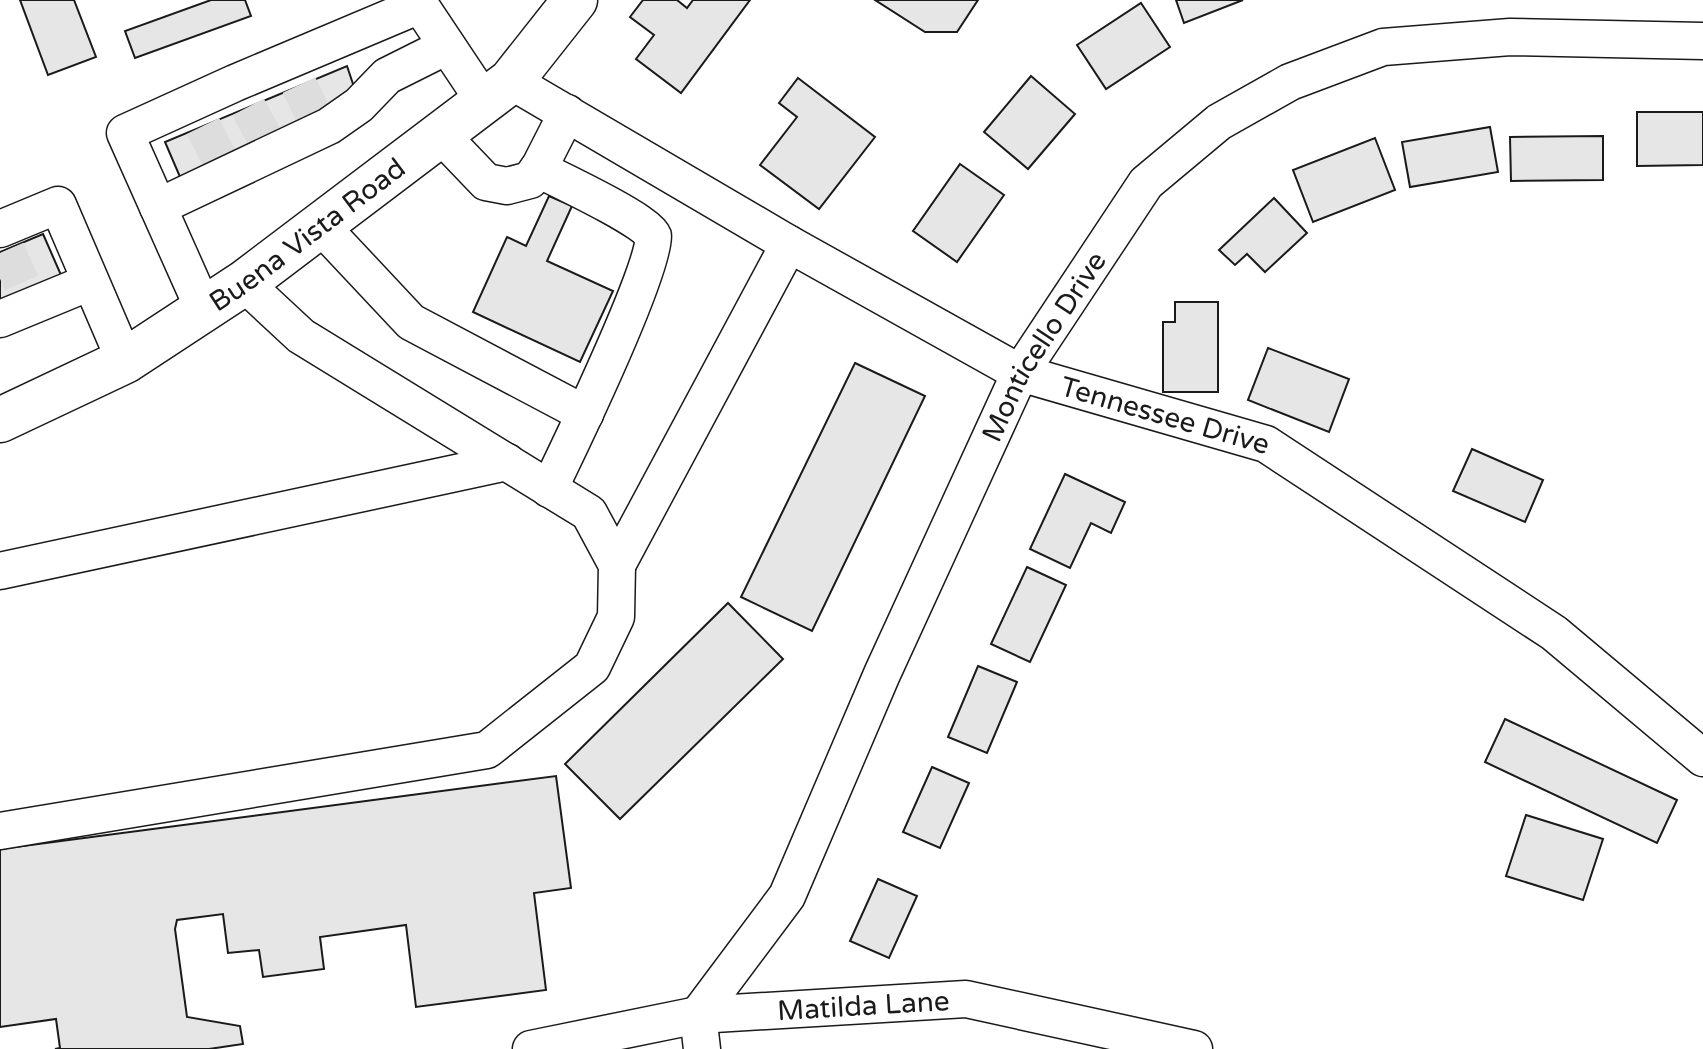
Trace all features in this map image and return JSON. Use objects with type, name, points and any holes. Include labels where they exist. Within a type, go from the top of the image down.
[{"type":"main road","name":"Buena Vista Road","points":[[0,420],[125,361],[244,283],[497,91],[575,0]]},
{"type":"street","points":[[204,310],[125,133],[198,114],[294,74],[420,5],[447,46],[497,91]]},
{"type":"street","name":"Monticello Drive","points":[[700,1032],[787,896],[882,674],[1020,373],[1146,183],[1219,122],[1290,82],[1383,47],[1510,37],[1703,41]]},
{"type":"street","points":[[158,207],[224,167],[359,105],[387,76],[447,46]]},
{"type":"street","name":"Tennessee Drive","points":[[497,91],[567,113],[789,244],[1020,373],[1266,444],[1554,633],[1703,758]]},
{"type":"street","points":[[440,134],[486,182],[507,186],[530,180],[567,113]]},
{"type":"street","points":[[538,169],[642,225],[654,237],[652,253],[637,293],[549,489]]},
{"type":"street","points":[[2,238],[58,205],[125,361]]},
{"type":"street","points":[[320,225],[411,322],[585,414]]},
{"type":"street","points":[[0,831],[487,750],[592,667],[616,617],[617,565],[789,244]]},
{"type":"street","points":[[19,305],[90,282]]},
{"type":"street","points":[[244,283],[301,336],[589,513],[617,565]]},
{"type":"street","points":[[0,571],[507,462]]},
{"type":"street","name":"Matilda Lane","points":[[531,1049],[700,1032],[966,999],[1194,1049]]},
{"type":"building","points":[[20,0],[74,0],[96,57],[48,75]]},
{"type":"building","points":[[211,0],[245,0],[251,16],[135,58],[125,31]]},
{"type":"building","points":[[643,0],[677,0],[687,8],[693,0],[750,0],[681,93],[636,59],[654,35],[630,17]]},
{"type":"building","points":[[875,0],[978,0],[957,32],[925,32]]},
{"type":"building","points":[[1176,0],[1243,0],[1184,23]]},
{"type":"building","points":[[1141,3],[1170,47],[1106,89],[1077,45]]},
{"type":"building","points":[[347,66],[358,99],[180,177],[165,142]]},
{"type":"building","points":[[1031,76],[1075,114],[1028,169],[984,132]]},
{"type":"building","points":[[798,78],[875,137],[819,209],[760,165],[797,117],[779,103]]},
{"type":"building","points":[[1637,112],[1703,112],[1703,165],[1637,166]]},
{"type":"building","points":[[1490,127],[1498,172],[1410,187],[1402,142]]},
{"type":"building","points":[[1603,136],[1603,180],[1511,181],[1510,137]]},
{"type":"building","points":[[1375,138],[1395,190],[1313,222],[1293,170]]},
{"type":"building","points":[[960,164],[1004,195],[957,262],[913,231]]},
{"type":"building","points":[[549,196],[572,206],[547,261],[613,291],[580,362],[473,312],[507,237],[526,246]]},
{"type":"building","points":[[1274,198],[1307,233],[1265,272],[1247,254],[1235,265],[1219,250]]},
{"type":"building","points":[[43,234],[61,275],[0,301],[0,252]]},
{"type":"building","points":[[1175,302],[1218,302],[1218,392],[1163,392],[1163,322],[1175,322]]},
{"type":"building","points":[[1268,348],[1349,379],[1329,432],[1248,400]]},
{"type":"building","points":[[855,363],[925,396],[812,631],[741,597]]},
{"type":"building","points":[[1472,449],[1543,480],[1525,522],[1453,491]]},
{"type":"building","points":[[1065,474],[1125,502],[1111,533],[1091,523],[1070,568],[1030,549]]},
{"type":"building","points":[[1027,567],[1066,585],[1030,662],[991,644]]},
{"type":"building","points":[[728,603],[783,659],[620,819],[565,764]]},
{"type":"building","points":[[978,666],[1017,682],[987,753],[948,737]]},
{"type":"building","points":[[1505,719],[1677,800],[1657,843],[1485,762]]},
{"type":"building","points":[[932,767],[969,783],[940,848],[903,832]]},
{"type":"building","points":[[556,776],[571,888],[534,893],[546,990],[416,1007],[406,925],[320,937],[324,969],[263,977],[259,950],[228,953],[223,914],[177,920],[175,929],[187,1017],[240,1026],[243,1044],[209,1049],[55,1049],[60,1048],[56,1019],[0,1027],[0,849]]},
{"type":"building","points":[[1526,815],[1603,839],[1583,900],[1506,876]]},
{"type":"building","points":[[878,879],[917,896],[889,958],[850,941]]},
{"type":"tunnel","points":[[299,85],[315,118]]},
{"type":"tunnel","points":[[248,107],[266,140]]},
{"type":"tunnel","points":[[203,126],[220,160]]},
{"type":"tunnel","points":[[7,250],[25,291]]}]
